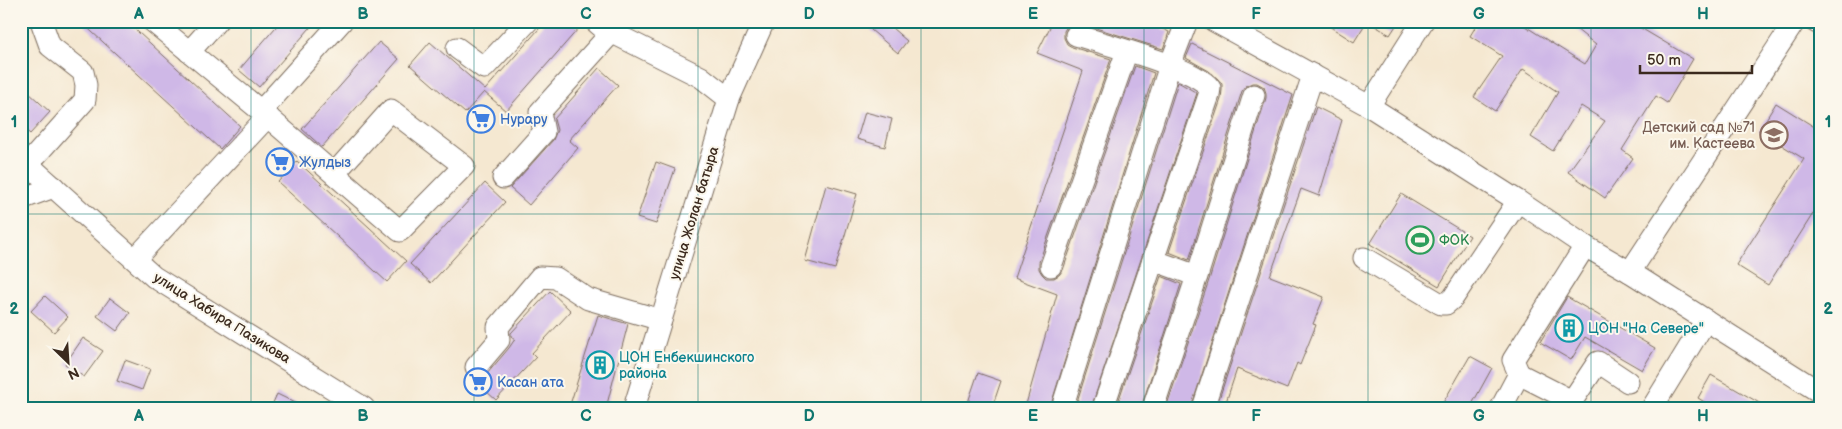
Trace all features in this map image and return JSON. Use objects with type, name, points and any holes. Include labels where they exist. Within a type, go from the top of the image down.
[{"type":"street","points":[[25,161],[85,100],[86,85],[83,72],[50,46],[41,21]]},
{"type":"street","points":[[152,21],[265,114],[334,174],[400,231],[464,166],[391,110],[334,174]]},
{"type":"street","points":[[189,52],[217,21]]},
{"type":"street","points":[[135,259],[265,114],[342,21]]},
{"type":"street","points":[[457,48],[484,68],[528,21]]},
{"type":"street","name":"улица Жолан батыра","points":[[634,408],[729,99],[764,21]]},
{"type":"street","points":[[1062,408],[1170,65],[1187,21]]},
{"type":"street","points":[[1214,21],[1369,106],[1585,246],[1630,272],[1821,393]]},
{"type":"street","points":[[1369,106],[1423,21]]},
{"type":"street","points":[[1630,272],[1795,21]]},
{"type":"street","points":[[1814,21],[1821,25]]},
{"type":"street","points":[[503,178],[544,132],[540,112],[604,27],[701,78],[729,99]]},
{"type":"street","points":[[1076,35],[1170,65],[1205,82],[1210,88],[1209,96],[1103,408]]},
{"type":"street","points":[[1050,266],[1127,51]]},
{"type":"street","points":[[1203,408],[1313,75]]},
{"type":"street","points":[[1153,408],[1254,94]]},
{"type":"street","name":"улица Хабира Пазикова","points":[[25,161],[154,276],[364,408]]},
{"type":"street","points":[[21,198],[54,187]]},
{"type":"street","points":[[1364,258],[1441,304],[1446,304],[1453,298],[1518,201]]},
{"type":"street","points":[[1585,246],[1513,360],[1519,374],[1572,401],[1598,362],[1628,382]]},
{"type":"street","points":[[1153,260],[1197,276]]},
{"type":"street","points":[[476,367],[499,340],[498,326],[540,277],[556,278],[588,298],[661,320]]},
{"type":"street","points":[[1652,408],[1706,320]]},
{"type":"street","points":[[1501,408],[1519,374]]},
{"type":"building","points":[[80,21],[126,21],[240,126],[220,149]]},
{"type":"building","points":[[281,21],[316,21],[259,87],[239,70]]},
{"type":"building","points":[[546,21],[571,21],[579,28],[506,111],[484,92],[465,113],[410,65],[430,42],[485,90]]},
{"type":"building","points":[[879,21],[884,21],[907,41],[898,53],[871,30]]},
{"type":"building","points":[[1053,21],[1147,21],[1169,32],[1163,49],[1080,23],[1073,23],[1067,26],[1064,31],[1064,38],[1067,44],[1072,47],[1111,59],[1039,262],[1039,269],[1046,278],[1054,278],[1063,270],[1135,66],[1154,73],[1050,408],[1025,408],[1057,294],[1014,278],[1083,71],[1037,53]]},
{"type":"building","points":[[1321,21],[1367,21],[1354,42]]},
{"type":"building","points":[[1367,21],[1399,21],[1390,35]]},
{"type":"building","points":[[1479,21],[1517,21],[1585,64],[1596,45],[1566,21],[1629,21],[1693,59],[1667,103],[1656,96],[1622,150],[1633,158],[1605,198],[1568,172],[1605,121],[1581,106],[1553,151],[1531,137],[1558,92],[1523,69],[1495,111],[1474,97],[1502,56],[1470,36]]},
{"type":"building","points":[[379,42],[399,59],[322,147],[302,129]]},
{"type":"building","points":[[1192,44],[1293,95],[1191,408],[1166,408],[1209,280],[1266,98],[1264,87],[1257,83],[1246,86],[1242,91],[1189,260],[1169,252],[1221,99],[1222,90],[1222,84],[1209,71],[1186,58]]},
{"type":"building","points":[[599,68],[618,85],[569,140],[578,148],[529,205],[510,188],[553,140],[557,130],[554,119]]},
{"type":"building","points":[[1178,82],[1197,93],[1091,408],[1075,408]]},
{"type":"building","points":[[28,92],[50,112],[30,134],[21,126],[21,99]]},
{"type":"building","points":[[1776,103],[1821,131],[1821,201],[1768,285],[1736,265],[1804,159],[1759,131]]},
{"type":"building","points":[[1316,107],[1342,120],[1319,196],[1301,189],[1270,276],[1324,297],[1313,324],[1316,325],[1300,365],[1297,363],[1287,389],[1237,369],[1224,408],[1216,408]]},
{"type":"building","points":[[865,112],[892,119],[885,147],[857,139]]},
{"type":"building","points":[[297,161],[406,261],[387,282],[278,182]]},
{"type":"building","points":[[656,162],[675,169],[656,224],[637,218]]},
{"type":"building","points":[[485,183],[505,202],[431,283],[410,264]]},
{"type":"building","points":[[826,185],[857,194],[835,269],[805,261]]},
{"type":"building","name":"ФОК","points":[[1401,194],[1470,236],[1439,286],[1370,244]]},
{"type":"building","points":[[1161,276],[1181,284],[1141,408],[1116,408]]},
{"type":"building","points":[[550,291],[571,311],[532,353],[536,357],[496,400],[476,382],[486,375],[509,348],[515,339],[511,336],[511,333]]},
{"type":"building","points":[[45,296],[68,317],[54,332],[31,311]]},
{"type":"building","points":[[1567,297],[1655,348],[1642,370],[1585,337],[1571,360],[1540,342]]},
{"type":"building","points":[[110,298],[130,313],[117,331],[97,316]]},
{"type":"building","name":"ЦОН Енбекшинского района","points":[[598,315],[628,324],[606,408],[569,408]]},
{"type":"building","points":[[83,338],[103,351],[84,377],[65,364]]},
{"type":"building","points":[[1470,356],[1492,368],[1470,408],[1440,408]]},
{"type":"building","points":[[125,360],[150,369],[142,390],[117,381]]},
{"type":"building","points":[[978,373],[1001,381],[992,408],[966,408]]},
{"type":"building","points":[[1711,375],[1768,408],[1714,408],[1698,398]]},
{"type":"building","points":[[277,394],[306,408],[278,408],[272,405]]},
{"type":"place","name":"Нурару","points":[[481,119]]},
{"type":"place","name":"Детский сад №71 им. Кастеева","points":[[1774,135]]},
{"type":"place","name":"Жулдыз","points":[[280,162]]},
{"type":"place","name":"ФОК","points":[[1420,240]]},
{"type":"place","name":"ЦОН \"На Севере\"","points":[[1569,328]]},
{"type":"place","name":"ЦОН Енбекшинского района","points":[[600,365]]},
{"type":"place","name":"Касан ата","points":[[478,382]]}]
